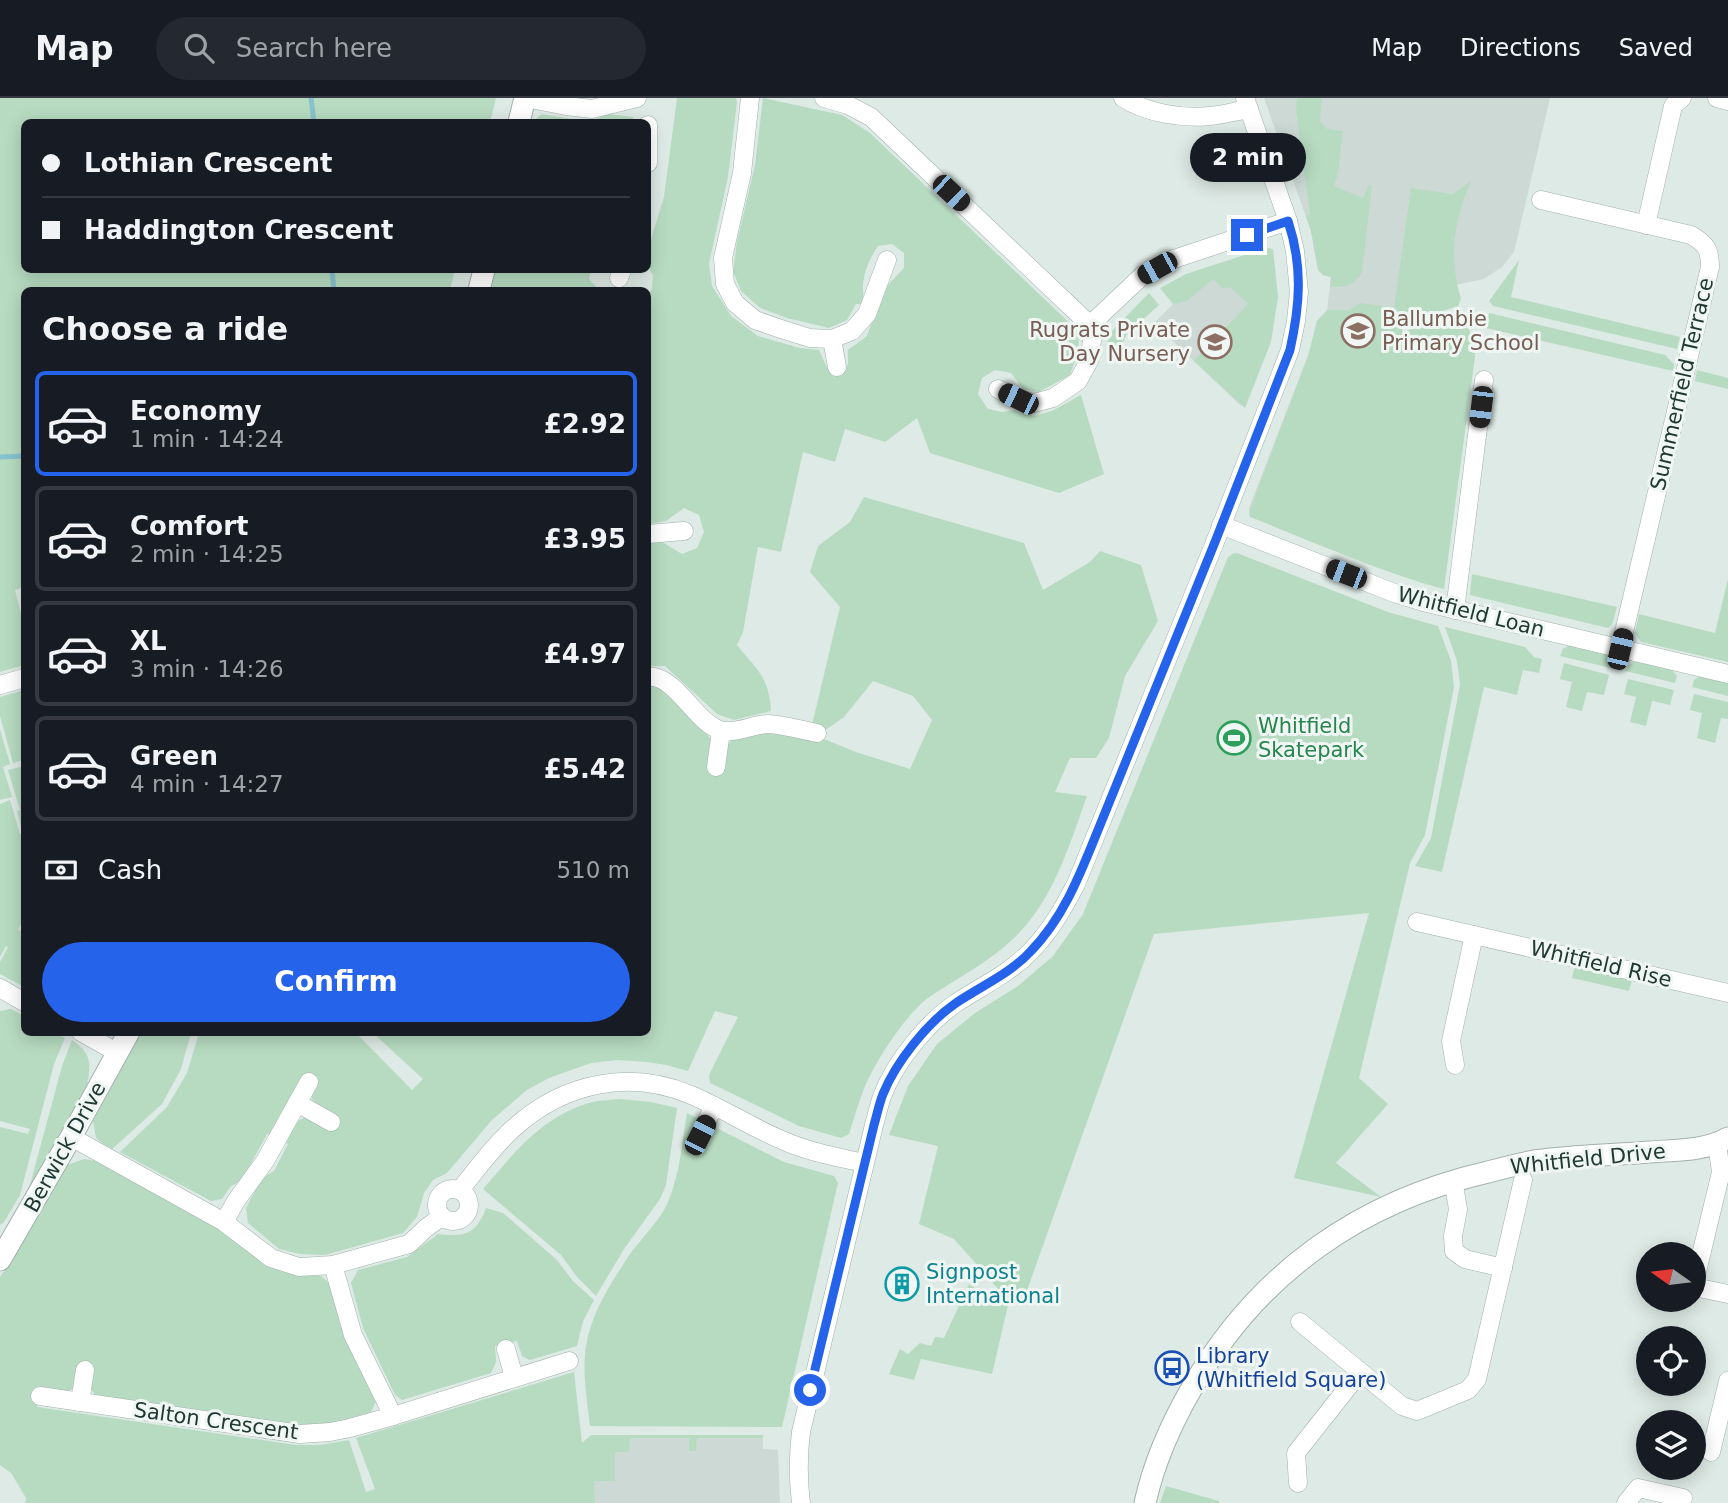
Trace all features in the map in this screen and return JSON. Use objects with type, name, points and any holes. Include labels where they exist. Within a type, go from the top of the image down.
[{"type":"street","points":[[520,119],[525,98],[566,107],[592,109],[637,98]]},
{"type":"street","points":[[645,98],[647,119]]},
{"type":"street","points":[[750,98],[742,173],[723,258],[725,284],[735,303],[755,320],[810,338],[832,339],[852,331],[867,314],[887,260]]},
{"type":"street","points":[[826,98],[848,105],[871,117],[1090,326],[1093,341],[1089,361],[1079,381],[1053,398],[1034,403],[998,389]]},
{"type":"street","points":[[801,1503],[798,1452],[801,1432],[883,1093],[901,1061],[923,1032],[954,1004],[1003,975],[1030,953],[1057,919],[1076,884],[1290,350],[1299,292],[1295,251],[1288,221],[1247,104],[1208,116],[1179,116],[1151,110],[1123,98]]},
{"type":"street","points":[[1646,225],[1673,106],[1682,98]]},
{"type":"street","points":[[1717,98],[1728,101]]},
{"type":"street","name":"Summerfield Terrace","points":[[1541,200],[1691,235],[1702,242],[1710,254],[1710,267],[1620,649]]},
{"type":"street","points":[[1090,326],[1143,275],[1171,260],[1288,221]]},
{"type":"street","points":[[832,339],[837,367]]},
{"type":"street","points":[[1455,610],[1484,380]]},
{"type":"street","name":"Whitfield Loan","points":[[1221,525],[1397,594],[1728,674]]},
{"type":"street","points":[[651,534],[684,531]]},
{"type":"street","points":[[651,676],[666,682],[721,731],[769,724],[817,733]]},
{"type":"street","points":[[0,685],[21,679]]},
{"type":"street","points":[[716,766],[721,731]]},
{"type":"street","name":"Whitfield Rise","points":[[1416,922],[1728,993]]},
{"type":"street","points":[[1455,1065],[1451,1041],[1474,935]]},
{"type":"street","points":[[0,988],[21,1000]]},
{"type":"street","points":[[88,1036],[118,1053]]},
{"type":"street","name":"Berwick Drive","points":[[0,1260],[127,1036]]},
{"type":"street","points":[[224,1222],[265,1161],[309,1082]]},
{"type":"street","points":[[460,1190],[516,1126],[549,1102],[584,1087],[624,1082],[660,1085],[689,1094],[791,1144],[864,1163]]},
{"type":"street","points":[[297,1103],[331,1122]]},
{"type":"street","points":[[700,1135],[714,1106]]},
{"type":"street","points":[[71,1137],[224,1222],[271,1258],[299,1267],[333,1265],[409,1244],[441,1217]]},
{"type":"street","points":[[1704,1242],[1721,1172],[1723,1141]]},
{"type":"street","name":"Whitfield Drive","points":[[1145,1503],[1164,1441],[1181,1405],[1222,1341],[1274,1282],[1331,1237],[1358,1220],[1385,1206],[1453,1180],[1527,1163],[1690,1149],[1723,1141]]},
{"type":"street","points":[[1453,1180],[1458,1209],[1453,1236],[1454,1251],[1465,1259],[1503,1268]]},
{"type":"street","points":[[1300,1322],[1402,1406],[1417,1411],[1468,1390],[1477,1379],[1523,1180]]},
{"type":"street","points":[[449,1189],[460,1190],[468,1198],[469,1204],[463,1219],[452,1222],[441,1217],[437,1207],[439,1196],[449,1189]]},
{"type":"street","points":[[333,1265],[353,1335],[393,1416]]},
{"type":"street","points":[[1706,1288],[1728,1294]]},
{"type":"street","points":[[506,1349],[514,1377]]},
{"type":"street","name":"Salton Crescent","points":[[40,1396],[300,1434],[330,1432],[393,1416],[569,1361]]},
{"type":"street","points":[[80,1402],[85,1370]]},
{"type":"street","points":[[1298,1483],[1296,1454],[1360,1372]]},
{"type":"street","points":[[1711,1452],[1728,1381]]},
{"type":"street","points":[[1626,1503],[1638,1488],[1683,1498]]},
{"type":"shaded area","name":"Ballumbie Primary School","points":[[1264,98],[1550,98],[1514,252],[1502,267],[1484,279],[1450,286],[1399,325],[1402,333],[1250,517],[1249,508],[1309,353],[1317,321],[1327,310],[1331,277],[1318,270],[1311,231]]},
{"type":"shaded area","name":"Rugrats Private Day Nursery","points":[[1263,266],[1241,406],[1154,323],[1173,304],[1187,300],[1213,279]]},
{"type":"shaded area","points":[[591,1435],[763,1435],[763,1449],[778,1450],[780,1503],[595,1503]]},
{"type":"green space","points":[[0,98],[496,98],[491,119],[21,119],[21,273],[454,273],[451,287],[21,287],[21,588],[15,590],[21,613],[21,666],[0,672]]},
{"type":"green space","points":[[677,98],[736,98],[728,177],[709,264],[712,286],[731,316],[758,336],[800,348],[819,350],[829,372],[842,374],[848,364],[848,350],[867,336],[883,290],[904,268],[904,253],[892,244],[878,246],[866,270],[862,304],[856,304],[847,320],[829,328],[760,308],[741,291],[733,271],[755,165],[763,98],[842,115],[870,133],[1079,332],[1078,352],[1070,375],[1039,392],[1023,389],[1011,373],[995,370],[982,378],[978,394],[988,409],[1002,412],[1015,410],[1034,416],[1052,411],[1081,395],[1104,474],[1059,493],[930,453],[917,418],[885,442],[845,429],[835,462],[803,452],[781,552],[758,547],[743,632],[737,645],[765,682],[771,711],[734,720],[717,714],[665,666],[651,666],[651,541],[662,542],[682,554],[697,548],[704,532],[699,515],[684,508],[666,521],[651,524],[651,239],[664,197]]},
{"type":"green space","points":[[1297,98],[1322,98],[1320,121],[1327,129],[1343,131],[1334,186],[1363,198],[1369,185],[1372,186],[1362,272],[1352,283],[1345,286],[1330,287],[1331,277],[1318,270],[1306,216],[1310,214],[1296,111]]},
{"type":"green space","points":[[542,114],[571,119],[536,119]]},
{"type":"green space","points":[[608,114],[633,119],[596,119]]},
{"type":"green space","points":[[1471,181],[1460,211],[1455,239],[1455,267],[1461,299],[1458,306],[1400,325],[1403,333],[1437,317],[1453,317],[1468,328],[1476,349],[1444,589],[1346,556],[1250,517],[1249,513],[1309,353],[1317,321],[1327,310],[1349,310],[1361,303],[1394,308],[1411,188],[1453,194]]},
{"type":"green space","points":[[1266,248],[1273,249],[1278,297],[1271,342],[1245,408],[1194,361],[1248,304],[1230,287],[1223,289],[1213,279],[1187,301],[1173,304],[1160,288],[1186,274]]},
{"type":"green space","points":[[1519,260],[1511,297],[1680,337],[1677,349],[1493,306],[1489,301]]},
{"type":"green space","points":[[492,273],[590,273],[589,279],[596,287],[489,287]]},
{"type":"green space","points":[[1149,293],[1159,305],[1127,334],[1120,349],[1106,347],[1110,333]]},
{"type":"green space","points":[[1489,313],[1665,355],[1674,364],[1673,371],[1486,328]]},
{"type":"green space","points":[[1697,370],[1728,378],[1728,389],[1695,381]]},
{"type":"green space","points":[[864,497],[1024,543],[1043,590],[1090,562],[1100,551],[1141,565],[1158,621],[1125,676],[1109,738],[1096,758],[1070,758],[1055,792],[1087,796],[1059,871],[1040,906],[1029,922],[1005,946],[928,998],[910,1015],[891,1040],[869,1078],[849,1134],[841,1138],[799,1126],[710,1083],[709,1075],[738,1017],[715,1011],[688,1071],[647,1062],[618,1060],[591,1063],[549,1078],[527,1090],[492,1120],[447,1173],[433,1180],[424,1193],[417,1217],[403,1233],[325,1255],[300,1254],[279,1249],[248,1223],[246,1208],[262,1178],[274,1171],[288,1144],[284,1142],[291,1130],[297,1122],[309,1117],[316,1105],[312,1096],[319,1081],[305,1074],[242,1180],[230,1187],[222,1199],[211,1201],[120,1152],[167,1107],[187,1073],[198,1036],[359,1036],[412,1090],[423,1079],[376,1036],[651,1036],[651,685],[673,698],[712,741],[728,744],[737,735],[769,730],[824,739],[910,769],[932,720],[913,696],[873,681],[844,717],[824,731],[812,725],[840,607],[810,572],[818,546],[850,522]]},
{"type":"green space","points":[[1237,553],[1388,612],[1438,626],[1451,661],[1454,687],[1425,835],[1410,863],[1359,1078],[1388,1104],[1336,1163],[1381,1197],[1294,1178],[1369,913],[1154,934],[1025,1296],[1009,1301],[992,1374],[921,1359],[914,1380],[889,1374],[900,1349],[908,1354],[920,1343],[931,1346],[935,1337],[944,1338],[969,1284],[993,1300],[1008,1300],[954,1239],[919,1224],[938,1146],[889,1135],[908,1086],[937,1044],[975,1013],[1018,986],[1053,956],[1083,914],[1228,557]]},
{"type":"green space","points":[[1472,574],[1617,607],[1612,625],[1608,628],[1470,595]]},
{"type":"green space","points":[[1728,579],[1728,662],[1641,642],[1635,633],[1639,614],[1715,633]]},
{"type":"green space","points":[[1445,627],[1525,647],[1534,657],[1542,659],[1539,673],[1523,670],[1517,695],[1484,687],[1442,872],[1415,866],[1431,838],[1460,685],[1457,661]]},
{"type":"green space","points":[[1570,645],[1608,655],[1612,660],[1611,668],[1560,656],[1563,649]]},
{"type":"green space","points":[[1635,661],[1672,670],[1677,676],[1675,683],[1625,671]]},
{"type":"green space","points":[[1564,663],[1609,675],[1604,695],[1587,692],[1582,711],[1566,707],[1572,682],[1560,679]]},
{"type":"green space","points":[[1700,676],[1728,683],[1728,696],[1692,687],[1694,680]]},
{"type":"green space","points":[[1628,679],[1674,690],[1670,705],[1652,701],[1646,726],[1630,722],[1636,697],[1624,694]]},
{"type":"green space","points":[[21,691],[21,761],[13,763],[0,716],[0,697]]},
{"type":"green space","points":[[1694,694],[1728,702],[1728,719],[1721,718],[1715,743],[1697,738],[1702,713],[1690,710]]},
{"type":"green space","points":[[0,729],[10,764],[3,767],[12,797],[0,800]]},
{"type":"green space","points":[[21,767],[21,826],[17,811],[20,810],[8,770]]},
{"type":"green space","points":[[10,800],[20,834],[21,924],[18,930],[21,931],[21,985],[0,974],[0,962],[8,947],[6,946],[0,957],[0,804]]},
{"type":"green space","points":[[1575,966],[1632,980],[1629,991],[1572,978]]},
{"type":"green space","points":[[11,1009],[21,1014],[21,1036],[65,1038],[54,1064],[20,1195],[0,1225],[0,1127],[28,1134],[30,1129],[0,1121],[0,1011]]},
{"type":"green space","points":[[139,1036],[190,1036],[181,1069],[162,1104],[111,1150],[96,1138],[93,1121]]},
{"type":"green space","points":[[72,1040],[89,1060],[87,1086],[27,1196],[62,1066]]},
{"type":"green space","points":[[620,1099],[677,1108],[666,1185],[660,1199],[624,1249],[596,1296],[577,1277],[561,1255],[483,1189],[531,1136],[545,1125],[575,1108],[593,1102]]},
{"type":"green space","points":[[687,1113],[784,1162],[834,1176],[838,1183],[782,1427],[590,1426],[585,1366],[586,1346],[592,1322],[609,1286],[668,1202],[678,1169]]},
{"type":"green space","points":[[84,1159],[103,1162],[220,1227],[291,1273],[321,1276],[329,1283],[376,1401],[371,1412],[330,1424],[302,1426],[96,1396],[91,1389],[76,1384],[71,1390],[64,1392],[40,1389],[37,1407],[296,1445],[320,1445],[349,1440],[366,1492],[375,1489],[356,1438],[574,1372],[582,1443],[591,1435],[763,1435],[763,1438],[697,1438],[696,1451],[689,1451],[689,1438],[630,1438],[629,1452],[615,1452],[615,1481],[594,1481],[595,1503],[25,1503],[26,1498],[11,1473],[0,1465],[0,1277],[67,1165]]},
{"type":"green space","points":[[486,1208],[503,1213],[557,1260],[573,1281],[594,1300],[583,1321],[577,1346],[530,1360],[522,1356],[517,1341],[495,1346],[496,1362],[491,1373],[402,1400],[395,1395],[363,1328],[351,1283],[358,1270],[407,1257],[438,1234],[456,1235],[469,1232],[478,1223]]},
{"type":"green space","points":[[1166,1486],[1219,1501],[1219,1503],[1160,1503]]},
{"type":"waterway","points":[[311,98],[314,119]]},
{"type":"waterway","points":[[332,273],[334,287]]},
{"type":"waterway","points":[[0,457],[21,456]]},
{"type":"place","name":"Ballumbie Primary School","points":[[1358,331]]},
{"type":"place","name":"Rugrats Private Day Nursery","points":[[1215,342]]},
{"type":"place","name":"Whitfield Skatepark","points":[[1234,738]]},
{"type":"place","name":"Signpost International","points":[[902,1284]]},
{"type":"place","name":"Library (Whitfield Square)","points":[[1172,1368]]},
{"type":"route","points":[[810,1390],[883,1093],[901,1061],[923,1032],[954,1004],[1003,975],[1030,953],[1057,919],[1076,884],[1290,350],[1299,292],[1295,251],[1288,221],[1247,235]]}]
